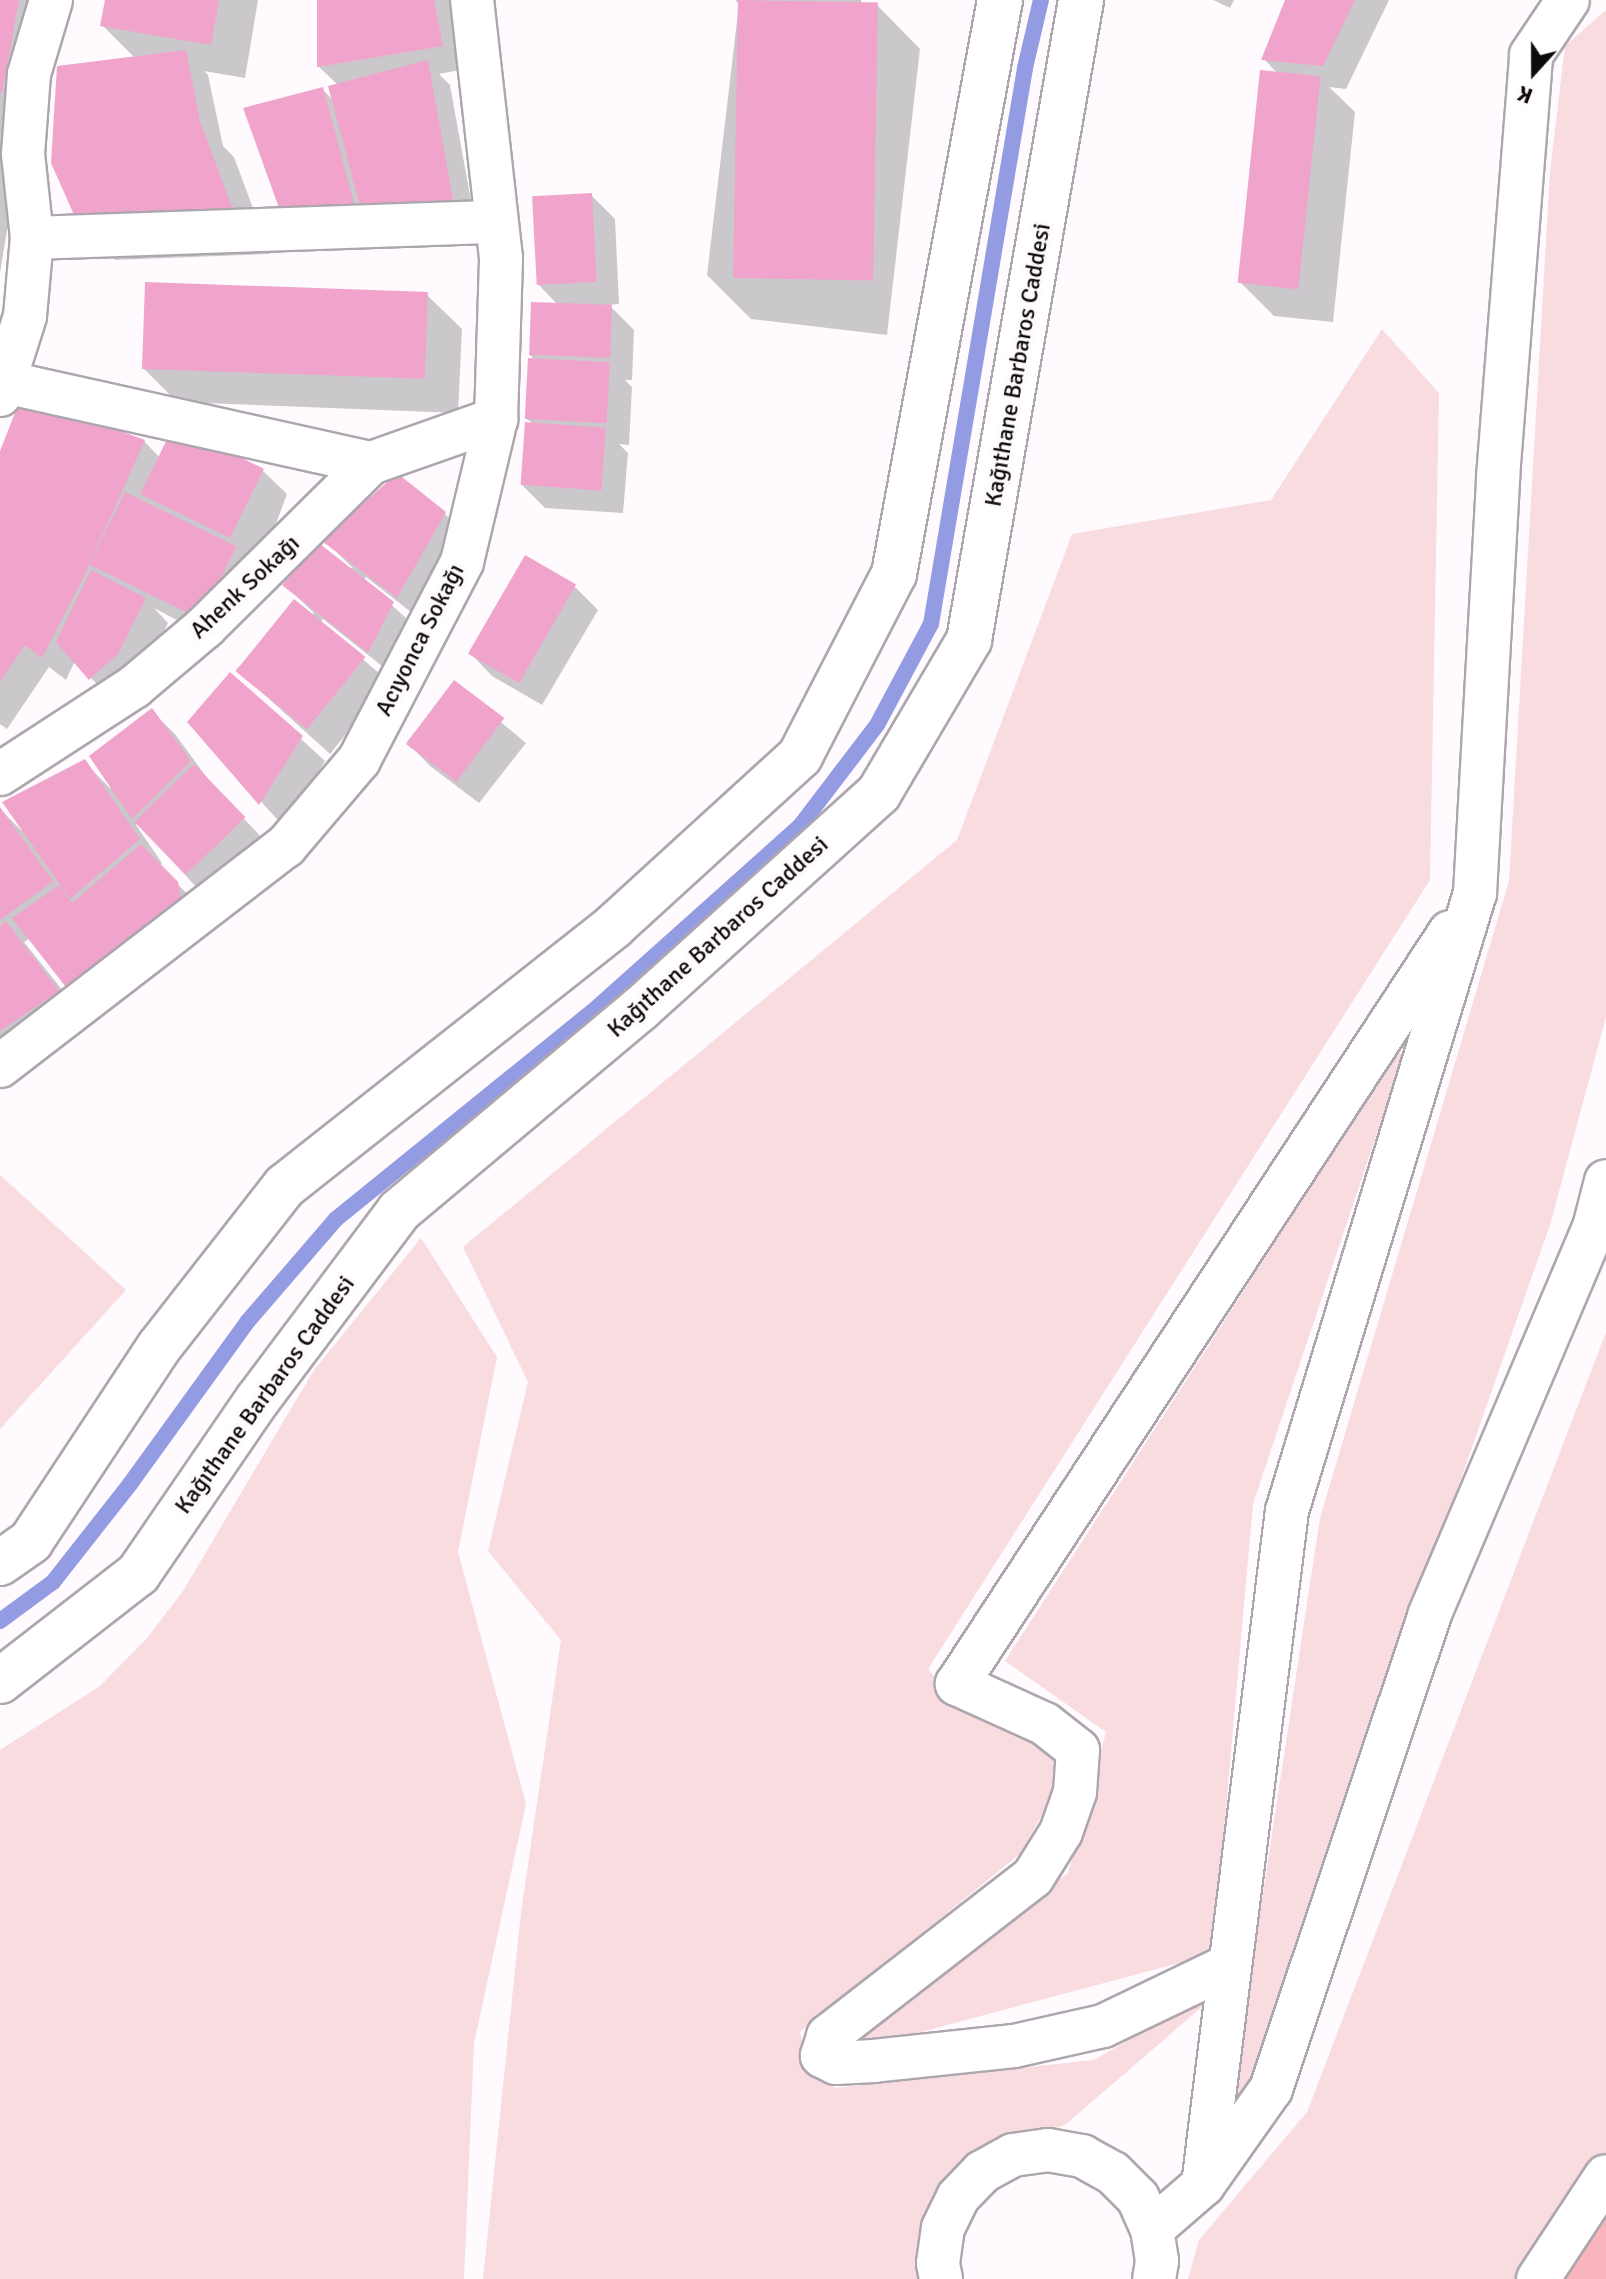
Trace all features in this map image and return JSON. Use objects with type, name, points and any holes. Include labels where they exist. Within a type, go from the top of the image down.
[{"type":"main road","points":[[0,1563],[31,1541],[159,1347],[285,1186],[614,926],[800,756],[894,574],[1000,0]]},
{"type":"main road","name":"Kağıthane Barbaros Caddesi","points":[[0,1681],[138,1574],[258,1399],[399,1211],[640,1009],[879,793],[969,640],[1081,0]]},
{"type":"street","points":[[51,0],[29,74],[23,154],[32,238],[25,316],[2,386],[371,463]]},
{"type":"street","name":"Acıyonca Sokağı","points":[[0,1066],[286,846],[359,760],[462,562],[496,419],[501,258],[472,0]]},
{"type":"street","points":[[1203,2185],[1287,1511],[1475,893],[1498,477],[1531,55],[1568,0]]},
{"type":"street","points":[[32,238],[496,222]]},
{"type":"street","name":"Ahenk Sokağı","points":[[0,774],[134,687],[216,617],[371,463],[496,419]]},
{"type":"street","points":[[1230,1965],[1103,2026],[1014,2046],[836,2063],[822,2056],[828,2036],[1033,1877],[1061,1832],[1075,1792],[1078,1750],[1045,1724],[957,1684],[1475,893]]},
{"type":"street","points":[[1152,2229],[1203,2185],[1271,2089],[1429,1616],[1595,1224],[1606,1181]]},
{"type":"street","points":[[941,2279],[938,2263],[943,2228],[958,2197],[982,2172],[1013,2155],[1048,2150],[1082,2156],[1113,2173],[1138,2198],[1152,2229],[1157,2261],[1154,2279]]},
{"type":"street","points":[[1538,2279],[1606,2176]]},
{"type":"shaded area","points":[[1606,10],[1606,1017],[1550,1225],[1236,2119],[1228,2124],[1320,1518],[1509,881],[1550,172],[1565,46]]},
{"type":"shaded area","points":[[1382,329],[1439,393],[1430,880],[928,1669],[957,1702],[1048,1742],[1065,1773],[1020,1854],[800,2032],[809,2068],[835,2088],[1094,2060],[1199,1999],[1203,2006],[1065,2125],[975,2153],[926,2279],[483,2279],[521,1912],[561,1640],[488,1551],[528,1382],[463,1247],[957,840],[1072,534],[1271,500]]},
{"type":"shaded area","points":[[1398,1052],[1403,1055],[1253,1504],[1213,1954],[861,2048],[856,2035],[1068,1873],[1106,1732],[1005,1661]]},
{"type":"shaded area","points":[[0,1175],[126,1290],[0,1429]]},
{"type":"shaded area","points":[[421,1238],[497,1357],[458,1552],[526,1804],[474,2043],[464,2279],[0,2279],[0,1750],[100,1686],[147,1638],[183,1591],[314,1370]]},
{"type":"shaded area","points":[[1606,1332],[1606,2153],[1542,2251],[1519,2279],[1188,2279],[1199,2240],[1307,2112]]},
{"type":"shaded area","points":[[1606,2213],[1606,2279],[1560,2279]]},
{"type":"building","points":[[0,0],[19,0],[2,93],[0,92]]},
{"type":"building","points":[[105,0],[219,0],[211,45],[100,26]]},
{"type":"building","points":[[317,0],[434,0],[443,46],[317,67]]},
{"type":"building","points":[[738,0],[878,2],[873,280],[733,278]]},
{"type":"building","points":[[1285,0],[1355,0],[1323,66],[1261,60]]},
{"type":"building","points":[[186,50],[200,121],[237,221],[79,226],[51,163],[57,66]]},
{"type":"building","points":[[428,60],[453,200],[360,206],[328,86]]},
{"type":"building","points":[[1260,70],[1321,76],[1298,289],[1238,283]]},
{"type":"building","points":[[323,87],[355,207],[279,208],[243,108]]},
{"type":"building","points":[[592,193],[597,282],[537,285],[532,196]]},
{"type":"building","points":[[145,282],[428,292],[425,379],[142,369]]},
{"type":"building","points":[[531,302],[612,305],[610,358],[529,355]]},
{"type":"building","points":[[528,358],[610,362],[607,423],[525,419]]},
{"type":"building","points":[[22,395],[145,440],[82,581],[42,658],[25,645],[0,682],[0,451]]},
{"type":"building","points":[[525,422],[606,428],[601,490],[521,485]]},
{"type":"building","points":[[174,425],[264,469],[230,538],[140,494]]},
{"type":"building","points":[[397,473],[446,512],[397,598],[322,541]]},
{"type":"building","points":[[125,492],[236,546],[201,619],[89,565]]},
{"type":"building","points":[[320,544],[394,602],[368,653],[282,585]]},
{"type":"building","points":[[525,555],[576,584],[519,683],[468,654]]},
{"type":"building","points":[[91,570],[146,598],[118,654],[89,680],[56,642]]},
{"type":"building","points":[[294,599],[365,657],[307,729],[235,671]]},
{"type":"building","points":[[230,672],[303,736],[259,805],[187,722]]},
{"type":"building","points":[[454,680],[504,718],[456,782],[406,744]]},
{"type":"building","points":[[152,708],[191,761],[132,819],[89,756]]},
{"type":"building","points":[[85,759],[140,839],[70,899],[2,802]]},
{"type":"building","points":[[194,764],[245,817],[186,875],[134,822]]},
{"type":"building","points":[[0,807],[53,881],[0,920]]},
{"type":"building","points":[[141,844],[178,882],[181,898],[65,986],[12,918],[59,885],[72,903]]},
{"type":"building","points":[[6,921],[59,991],[0,1031],[0,926]]},
{"type":"waterway","points":[[0,1621],[53,1582],[130,1484],[248,1321],[336,1219],[592,1012],[800,826],[877,725],[931,624],[1025,68],[1041,0]]}]
